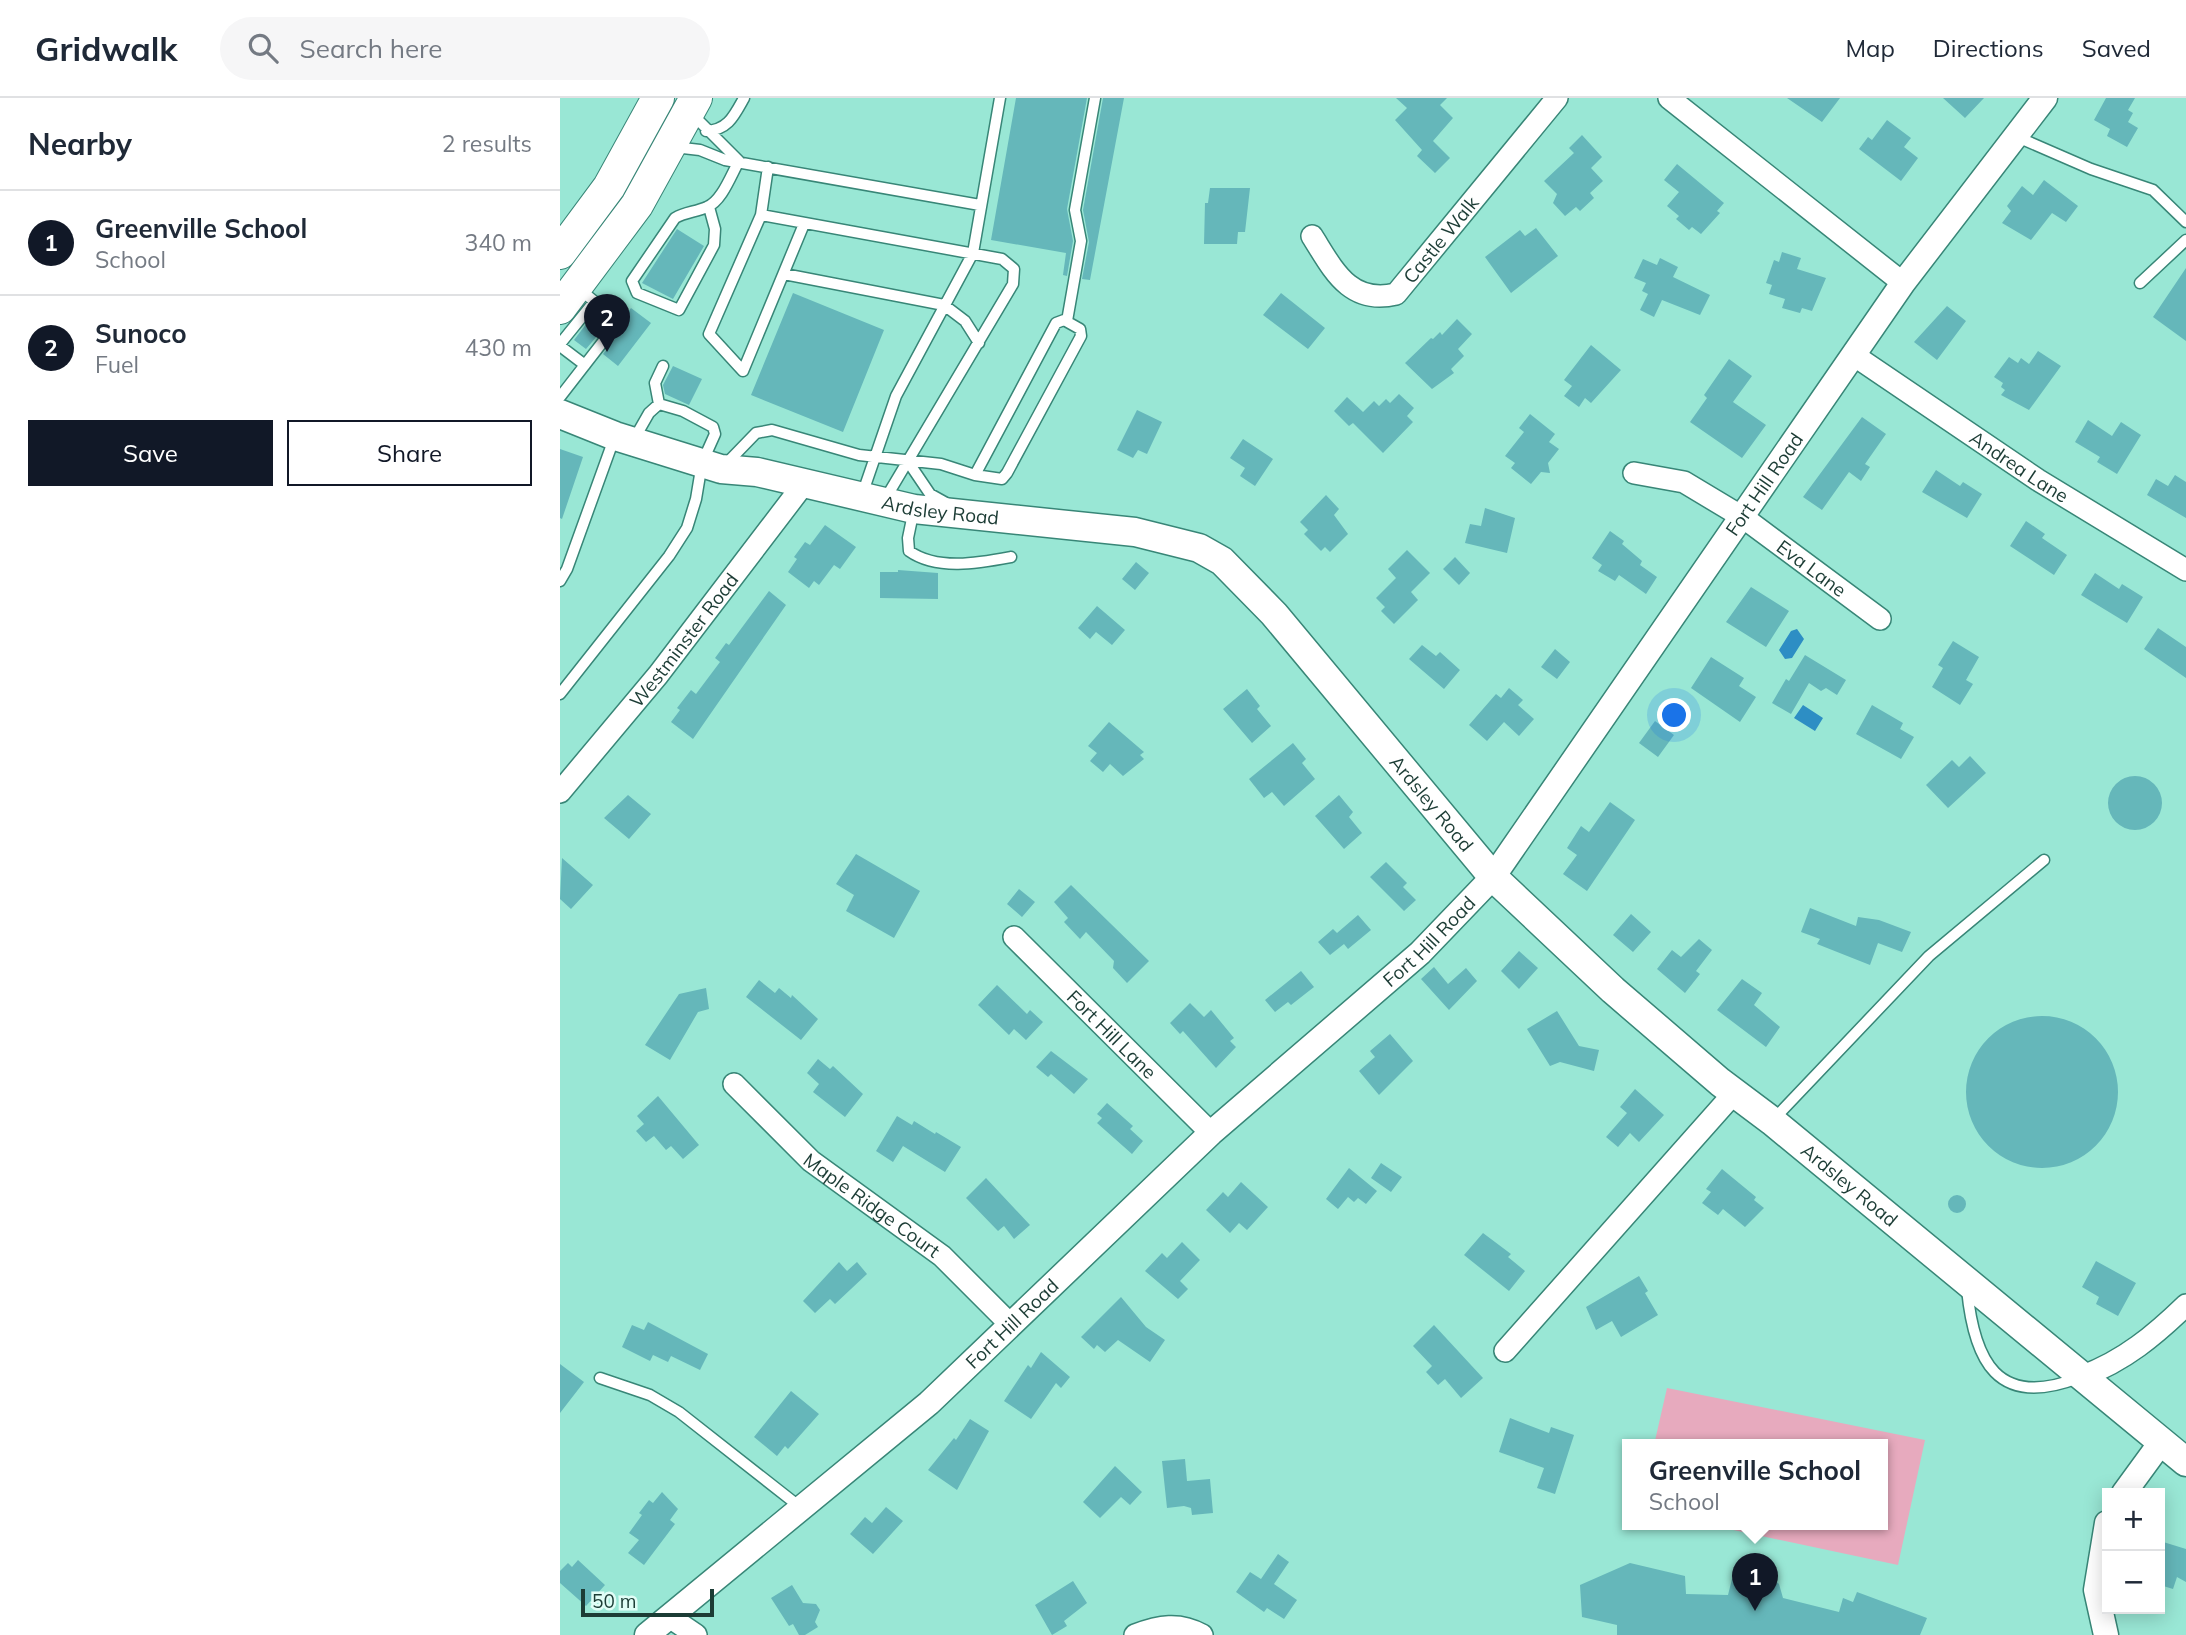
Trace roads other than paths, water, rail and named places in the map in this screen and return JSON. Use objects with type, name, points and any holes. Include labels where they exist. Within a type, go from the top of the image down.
[{"type":"main road","points":[[560,253],[608,187],[658,98]]},
{"type":"main road","points":[[577,299],[672,146],[697,113]]},
{"type":"main road","name":"Ardsley Road","points":[[560,414],[624,439],[712,466],[757,472],[803,485],[914,509],[1135,532],[1199,548],[1222,561],[1274,614],[1493,877],[1613,990],[2186,1462]]},
{"type":"street","name":"Castle Walk","points":[[1312,236],[1338,278],[1357,291],[1377,299],[1396,294],[1557,98]]},
{"type":"street","points":[[1670,98],[1903,283]]},
{"type":"street","name":"Fort Hill Road","points":[[647,1635],[671,1618],[929,1403],[1211,1133],[1420,953],[1493,877],[1744,518],[1903,283],[2045,98]]},
{"type":"street","name":"Andrea Lane","points":[[1855,356],[2038,480],[2186,570]]},
{"type":"street","name":"Eva Lane","points":[[1634,473],[1684,482],[1744,518],[1880,619]]},
{"type":"street","name":"Westminster Road","points":[[560,792],[658,675],[803,485]]},
{"type":"street","name":"Fort Hill Lane","points":[[1014,937],[1211,1133]]},
{"type":"street","name":"Maple Ridge Court","points":[[734,1084],[811,1161],[943,1255],[1011,1325]]},
{"type":"street","points":[[1505,1351],[1735,1092]]},
{"type":"street","points":[[2083,1376],[2106,1368],[2149,1340],[2186,1305]]},
{"type":"street","points":[[2128,1488],[2162,1441]]},
{"type":"street","points":[[2102,1551],[2096,1590],[2106,1635]]},
{"type":"street","points":[[671,1618],[696,1635]]},
{"type":"street","points":[[1135,1635],[1161,1625],[1192,1630],[1202,1635]]},
{"type":"lane","points":[[697,113],[720,130],[744,98]]},
{"type":"lane","points":[[872,501],[876,457],[896,396],[973,253],[1000,98]]},
{"type":"lane","points":[[1067,321],[1081,241],[1075,210],[1095,98]]},
{"type":"lane","points":[[697,113],[739,161]]},
{"type":"lane","points":[[2015,136],[2091,169],[2153,190],[2186,222]]},
{"type":"lane","points":[[672,146],[768,167],[980,205]]},
{"type":"lane","points":[[709,207],[715,229],[714,244],[679,310],[636,293],[632,281],[675,218],[709,207],[723,190],[739,161]]},
{"type":"lane","points":[[768,167],[761,215],[709,334],[743,371],[804,224]]},
{"type":"lane","points":[[761,215],[1002,259],[1014,269],[1013,284],[909,463],[872,501]]},
{"type":"lane","points":[[2140,283],[2186,240]]},
{"type":"lane","points":[[784,274],[944,306],[965,321],[979,343]]},
{"type":"lane","points":[[560,397],[585,365],[619,321],[577,299],[560,345],[585,365]]},
{"type":"lane","points":[[712,466],[756,433],[772,430],[876,457],[909,463],[942,464],[975,475],[1002,479],[1081,336],[1080,329],[1067,321],[1056,323],[975,475]]},
{"type":"lane","points":[[659,404],[655,383],[663,366]]},
{"type":"lane","points":[[560,581],[624,439],[659,404]]},
{"type":"lane","points":[[560,694],[669,556],[687,528],[696,499],[712,466],[715,434],[713,427],[683,411],[659,404]]},
{"type":"lane","points":[[909,463],[930,494],[972,517]]},
{"type":"lane","points":[[914,509],[908,538],[909,551],[918,557],[969,564],[1010,557]]},
{"type":"lane","points":[[1772,1121],[1929,956],[2044,860]]},
{"type":"lane","points":[[1967,1282],[1976,1345],[1983,1360],[2001,1376],[2016,1386],[2031,1390],[2053,1388],[2083,1376]]},
{"type":"lane","points":[[600,1378],[650,1395],[679,1412],[802,1509]]},
{"type":"water","points":[[1797,629],[1804,639],[1792,658],[1785,659],[1779,650],[1791,631]]},
{"type":"water","points":[[1803,705],[1823,718],[1815,731],[1794,718]]},
{"type":"place","name":"Sunoco","points":[[607,352]]},
{"type":"place","name":"Greenville School","points":[[1755,1611]]}]
